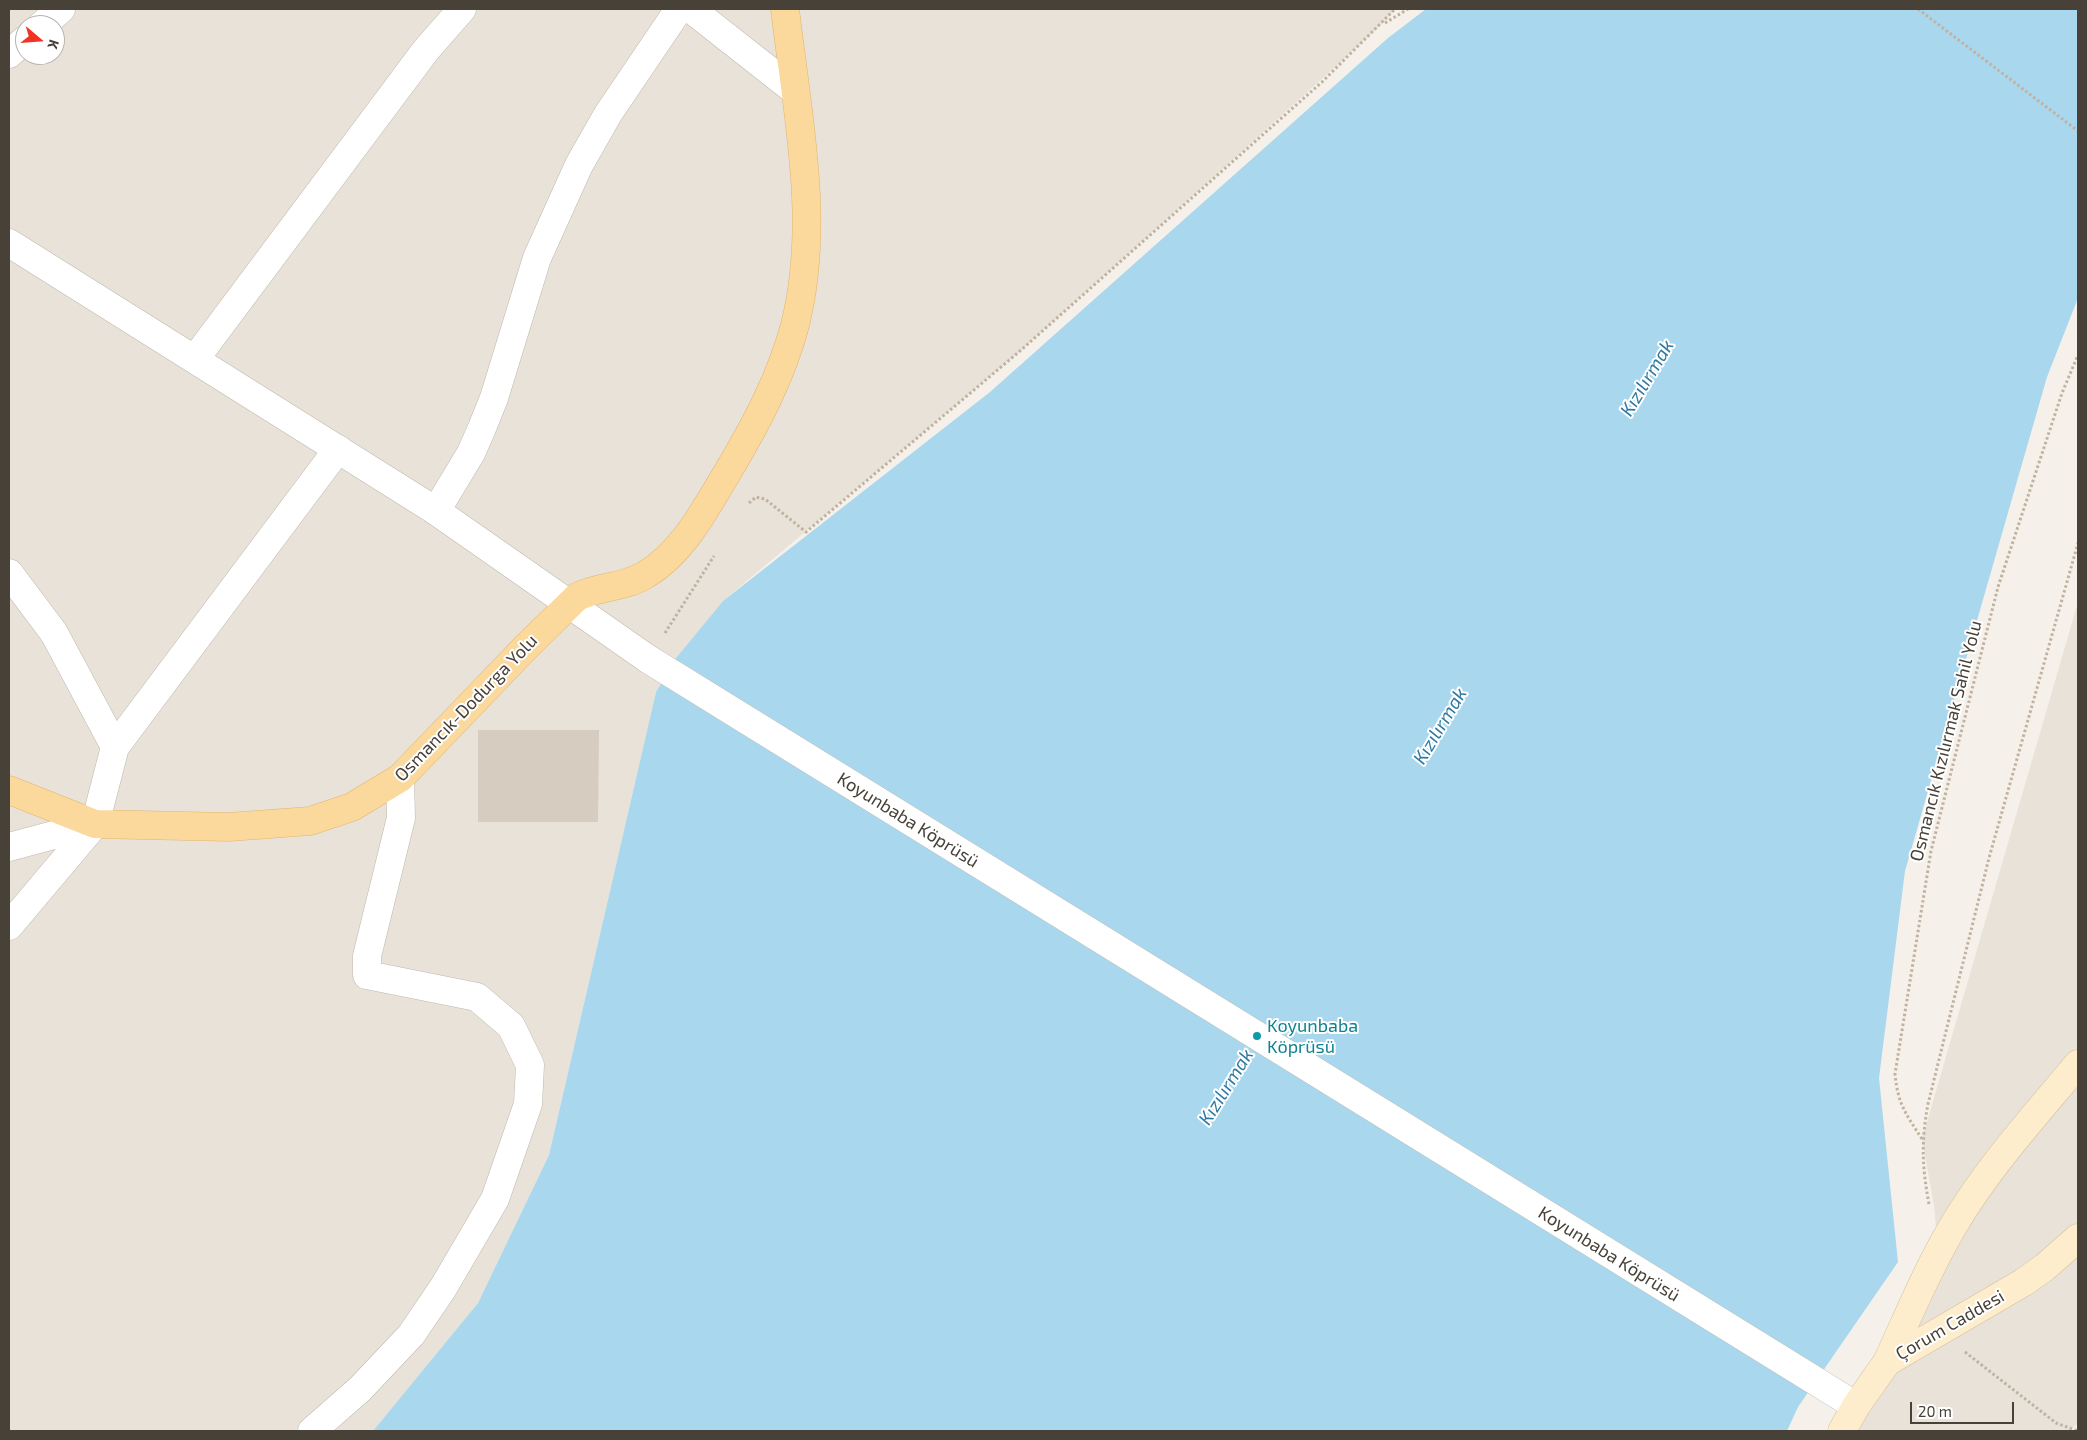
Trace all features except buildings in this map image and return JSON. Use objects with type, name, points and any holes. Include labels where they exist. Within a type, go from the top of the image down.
[{"type":"main road","name":"Osmancık-Dodurga Yolu","points":[[9,790],[95,824],[229,827],[310,821],[352,807],[400,778],[568,604],[586,592],[634,580],[658,566],[670,555],[691,530],[717,489],[753,427],[776,382],[795,325],[802,293],[807,201],[786,9]]},
{"type":"main road","points":[[1887,1362],[1938,1253],[1952,1228],[1990,1170],[2078,1064]]},
{"type":"main road","name":"Çorum Caddesi","points":[[1842,1431],[1856,1406],[1887,1362],[2024,1282],[2045,1267],[2078,1238]]},
{"type":"street","points":[[195,359],[420,58],[462,9]]},
{"type":"street","points":[[436,511],[471,453],[482,428],[494,398],[537,258],[579,165],[608,114],[679,9]]},
{"type":"street","points":[[691,9],[794,90]]},
{"type":"street","name":"Koyunbaba Köprüsü","points":[[9,243],[436,511],[648,659],[1856,1406]]},
{"type":"street","points":[[9,926],[95,824],[115,748],[338,449]]},
{"type":"street","points":[[9,573],[54,633],[115,748]]},
{"type":"street","points":[[312,1431],[360,1388],[411,1335],[438,1296],[495,1199],[528,1104],[530,1065],[512,1026],[477,996],[367,975],[367,956],[401,818],[400,778]]},
{"type":"street","points":[[9,847],[95,824]]},
{"type":"path","points":[[744,510],[752,500],[761,497],[806,532],[1020,350],[1322,82],[1396,9]]},
{"type":"path","points":[[1380,26],[1408,9]]},
{"type":"path","points":[[1918,9],[2078,131]]},
{"type":"path","name":"Osmancık Kızılırmak Sahil Yolu","points":[[1922,1139],[1902,1109],[1897,1094],[1895,1074],[1931,851],[1998,587],[2062,393],[2078,355]]},
{"type":"path","points":[[1938,1253],[1923,1171],[1922,1139],[1928,1104],[1989,858],[2078,543]]},
{"type":"path","points":[[648,659],[718,551]]},
{"type":"path","points":[[1939,1332],[2056,1423],[2078,1430]]},
{"type":"shaded area","points":[[9,9],[1395,9],[1380,26],[1020,351],[723,601],[676,658],[656,692],[549,1155],[478,1303],[373,1431],[9,1431]]},
{"type":"shaded area","points":[[2078,602],[2078,1423],[2070,1431],[1848,1431],[1938,1253],[1934,1205],[1922,1139]]},
{"type":"water","name":"Kızılırmak","points":[[1426,9],[2078,9],[2078,298],[2047,377],[1905,871],[1879,1078],[1898,1262],[1798,1407],[1787,1431],[373,1431],[478,1303],[549,1155],[656,692],[676,658],[723,601],[990,392],[1388,38]]},
{"type":"place","name":"Koyunbaba Köprüsü","points":[[1257,1036]]}]
